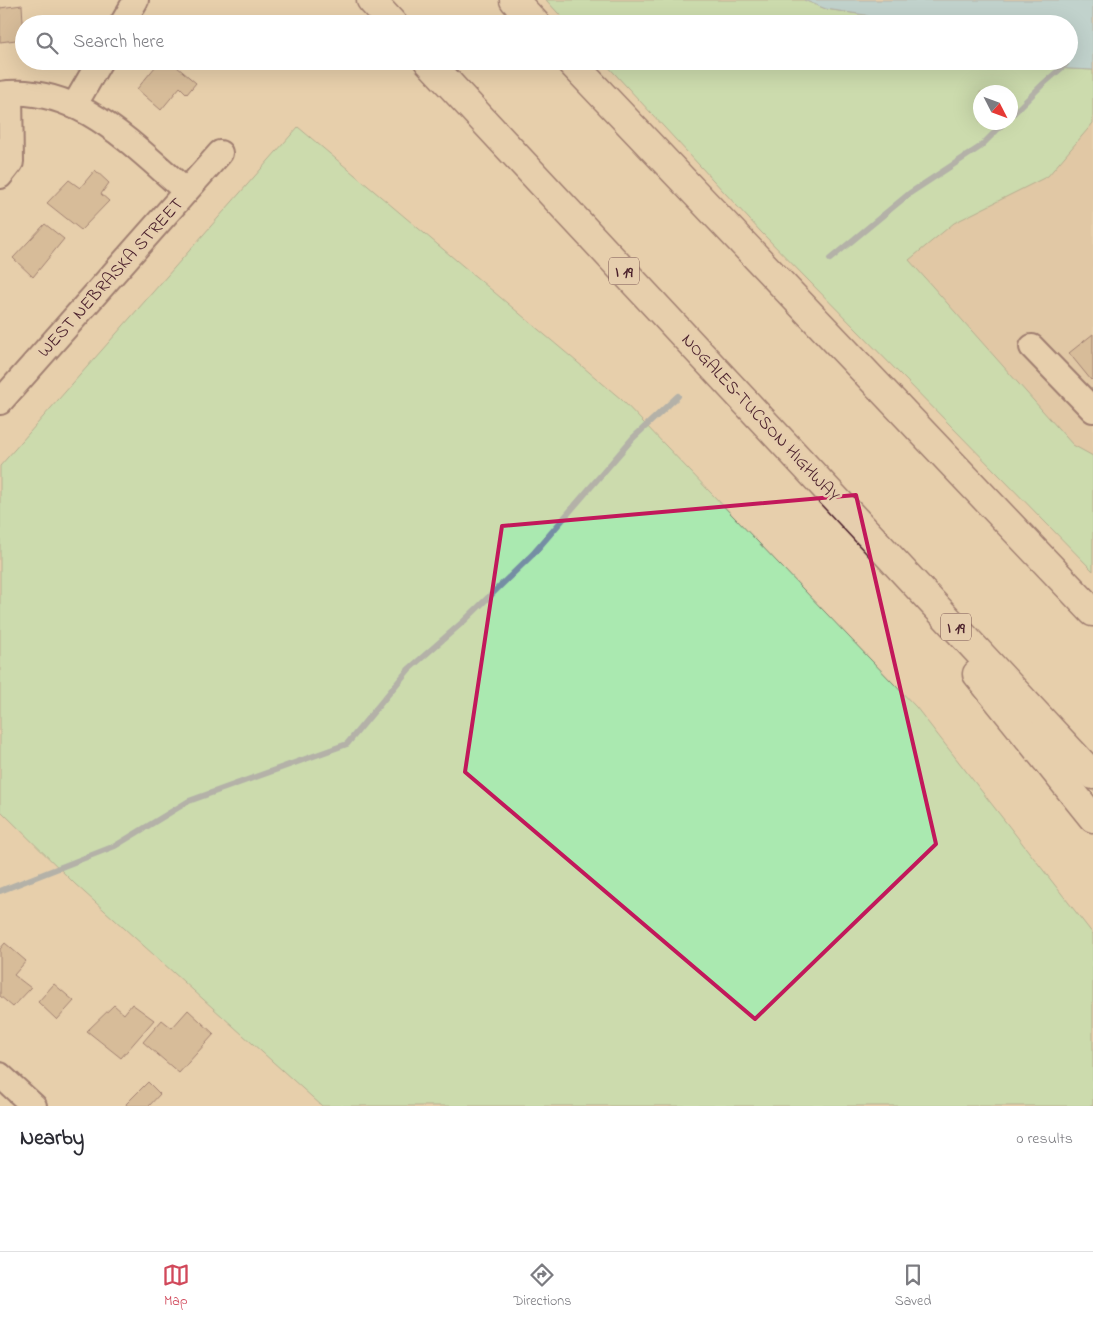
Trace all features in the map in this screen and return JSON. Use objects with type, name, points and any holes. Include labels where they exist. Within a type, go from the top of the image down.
[{"type":"highway","points":[[371,0],[385,15]]},
{"type":"highway","points":[[514,0],[528,15]]},
{"type":"highway","name":"NOGALES–TUCSON HIGHWAY","points":[[436,70],[1093,775]]},
{"type":"highway","points":[[579,70],[1093,612]]},
{"type":"highway","points":[[830,334],[1093,593]]},
{"type":"highway","points":[[820,480],[1093,818]]},
{"type":"street","points":[[127,15],[136,0]]},
{"type":"street","points":[[74,106],[95,70]]},
{"type":"street","points":[[0,176],[11,162],[5,94],[25,92],[59,98],[108,123],[186,191]]},
{"type":"street","name":"WEST NEBRASKA STREET","points":[[0,402],[220,153]]},
{"type":"street","points":[[1032,347],[1093,410]]},
{"type":"street","points":[[0,1075],[34,1106]]},
{"type":"highlighted area","points":[[856,495],[936,844],[755,1019],[465,772],[502,526]]},
{"type":"shaded area","points":[[786,70],[810,70],[973,120],[973,130],[1018,130],[1018,121],[1093,107],[1093,474],[924,295]]},
{"type":"green space","points":[[546,0],[804,0],[826,9],[865,15],[560,15]]},
{"type":"green space","points":[[611,70],[1093,70],[1093,123],[1048,176],[954,223],[909,260],[1073,445],[1093,456],[1093,571],[761,232]]},
{"type":"green space","points":[[298,127],[621,399],[916,707],[1093,934],[1093,1106],[322,1106],[75,884],[0,810],[0,466]]},
{"type":"water","points":[[804,0],[1093,0],[1093,70],[1078,69],[1078,15],[865,15],[826,9]]},
{"type":"building","points":[[22,5],[23,15],[15,15],[15,40],[0,42],[0,8]]},
{"type":"building","points":[[153,70],[181,70],[196,83],[187,94],[180,87],[161,110],[137,89]]},
{"type":"building","points":[[95,170],[109,183],[101,194],[109,201],[81,230],[47,203],[69,180],[80,188]]},
{"type":"building","points":[[45,224],[64,239],[33,277],[13,258]]},
{"type":"building","points":[[1093,334],[1093,378],[1091,380],[1069,353]]},
{"type":"building","points":[[5,943],[26,961],[14,975],[31,988],[13,1007],[0,996],[0,949]]},
{"type":"building","points":[[54,984],[74,1001],[57,1020],[38,1002]]},
{"type":"building","points":[[132,1004],[154,1020],[121,1058],[87,1031],[114,1005],[124,1014]]},
{"type":"building","points":[[188,1010],[214,1034],[179,1073],[143,1042],[162,1020],[172,1028]]},
{"type":"building","points":[[148,1082],[160,1094],[149,1106],[127,1106],[126,1104]]},
{"type":"waterway","points":[[1018,109],[1059,70]]},
{"type":"waterway","points":[[830,259],[910,193],[980,147],[997,130]]},
{"type":"waterway","points":[[0,891],[115,846],[189,801],[347,744],[409,669],[464,621],[533,554],[633,438],[678,396]]}]
